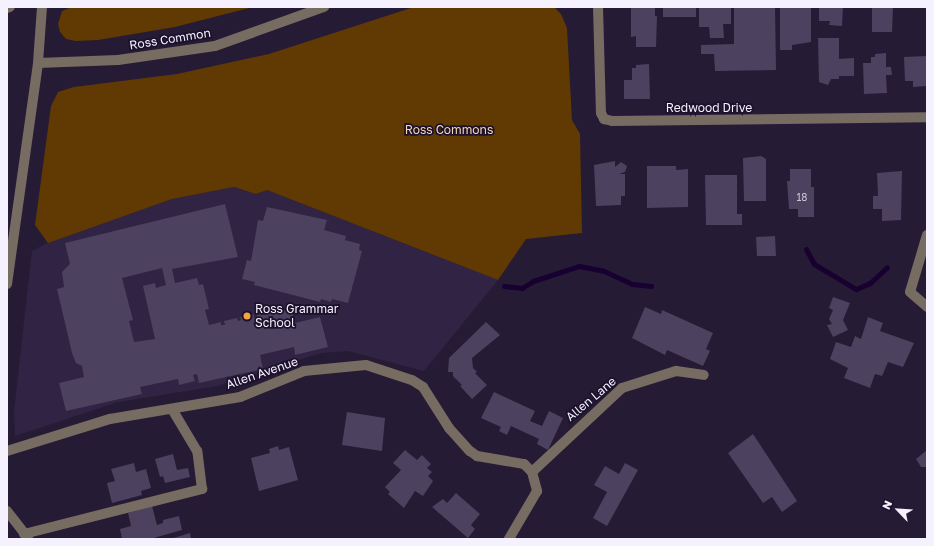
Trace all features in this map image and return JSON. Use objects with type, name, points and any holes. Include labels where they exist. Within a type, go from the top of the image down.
[{"type":"street","points":[[7,284],[38,63],[42,7]]},
{"type":"street","name":"Ross Common","points":[[38,63],[118,60],[215,46],[324,7]]},
{"type":"street","name":"Redwood Drive","points":[[598,7],[601,113],[604,119],[636,121],[927,117]]},
{"type":"street","points":[[927,235],[910,292],[927,307]]},
{"type":"street","name":"Allen Avenue","points":[[7,451],[110,419],[240,397],[304,372],[366,365],[412,380],[423,387],[449,428],[470,452],[477,456],[524,464],[532,472]]},
{"type":"street","name":"Allen Lane","points":[[532,472],[622,388],[676,371],[704,375]]},
{"type":"street","points":[[7,511],[26,537],[202,489],[197,451],[172,408]]},
{"type":"street","points":[[509,539],[537,491],[532,472]]},
{"type":"shaded area","name":"Ross Grammar School","points":[[234,187],[256,194],[267,190],[498,280],[424,371],[348,351],[321,353],[218,386],[118,402],[15,436],[14,411],[32,251],[51,241],[172,199]]},
{"type":"green space","points":[[72,7],[253,7],[175,27],[98,40],[76,41],[66,39],[60,32],[58,24],[62,11]]},
{"type":"green space","name":"Ross Commons","points":[[414,7],[554,7],[561,14],[567,28],[572,120],[580,134],[582,233],[526,239],[498,280],[267,190],[256,194],[234,187],[172,199],[48,243],[35,225],[51,106],[58,92],[74,87],[177,74],[269,54]]},
{"type":"building","points":[[631,7],[655,7],[655,16],[657,16],[656,47],[636,47],[636,36],[631,37]]},
{"type":"building","points":[[663,7],[696,7],[696,17],[663,17]]},
{"type":"building","points":[[699,7],[731,7],[731,24],[723,24],[724,38],[710,38],[709,27],[699,27]]},
{"type":"building","points":[[734,7],[775,7],[776,70],[715,71],[714,54],[701,54],[701,45],[734,44]]},
{"type":"building","points":[[780,7],[811,7],[811,42],[792,45],[792,50],[780,50]]},
{"type":"building","points":[[819,7],[843,7],[842,26],[829,25],[830,21],[819,21]]},
{"type":"building","points":[[872,7],[893,7],[892,32],[872,32]]},
{"type":"building","points":[[818,38],[839,38],[839,59],[854,58],[854,76],[839,76],[839,79],[831,79],[828,85],[819,82]]},
{"type":"building","points":[[886,53],[886,67],[891,67],[892,75],[886,75],[887,93],[864,94],[863,63],[871,63],[871,57],[875,57],[875,54]]},
{"type":"building","points":[[927,56],[927,86],[913,87],[913,81],[905,81],[904,57]]},
{"type":"building","points":[[649,64],[650,99],[624,99],[624,80],[632,80],[632,68],[636,68],[636,65]]},
{"type":"building","points":[[761,156],[766,159],[766,201],[744,201],[743,158]]},
{"type":"building","points":[[615,161],[615,167],[621,162],[627,166],[625,172],[619,174],[625,174],[625,196],[621,196],[621,205],[596,206],[594,165]]},
{"type":"building","points":[[647,166],[676,166],[676,170],[688,169],[688,207],[647,208]]},
{"type":"building","points":[[790,169],[811,169],[811,187],[814,187],[814,217],[798,217],[798,209],[789,209],[787,181],[790,181]]},
{"type":"building","points":[[902,171],[901,220],[882,221],[882,209],[873,209],[873,196],[878,196],[877,173]]},
{"type":"building","points":[[705,175],[737,175],[737,214],[742,214],[742,225],[706,225]]},
{"type":"building","points":[[225,204],[238,257],[172,269],[175,283],[197,278],[199,285],[203,284],[209,309],[205,310],[209,325],[221,322],[221,325],[225,325],[224,321],[237,318],[238,321],[241,320],[240,317],[254,314],[254,318],[257,317],[256,312],[271,308],[273,313],[291,309],[295,323],[320,317],[328,347],[295,355],[294,347],[260,355],[263,369],[199,383],[197,374],[193,375],[195,381],[179,385],[178,379],[140,387],[142,394],[66,411],[59,383],[84,377],[82,366],[76,363],[72,353],[57,289],[64,287],[62,272],[70,264],[65,243]],"holes":[[[162,268],[166,285],[156,288],[155,283],[143,286],[155,339],[134,342],[129,321],[133,320],[122,278]]]},
{"type":"building","points":[[267,207],[327,220],[324,230],[346,236],[345,240],[360,244],[359,250],[362,251],[348,303],[332,299],[331,302],[321,299],[320,302],[254,285],[255,282],[242,279],[247,260],[251,261],[258,220],[263,221]]},
{"type":"building","points":[[775,236],[776,256],[757,256],[756,237]]},
{"type":"building","points":[[833,297],[850,303],[843,320],[848,330],[833,337],[827,325],[832,324],[829,319],[833,310],[829,308]]},
{"type":"building","points":[[645,307],[661,314],[662,310],[713,333],[706,349],[710,351],[703,366],[667,350],[665,355],[632,338]]},
{"type":"building","points":[[868,317],[883,323],[880,331],[914,343],[903,367],[888,362],[882,376],[875,374],[870,388],[844,378],[848,368],[830,359],[836,342],[851,347],[855,336],[861,339]]},
{"type":"building","points":[[486,322],[500,335],[472,358],[473,368],[477,372],[475,373],[487,385],[472,399],[460,386],[462,385],[453,376],[453,372],[448,372],[449,358]]},
{"type":"building","points":[[494,392],[535,411],[530,421],[542,426],[549,411],[563,418],[548,450],[537,444],[539,439],[511,426],[507,435],[499,431],[501,427],[481,418]]},
{"type":"building","points":[[347,412],[385,418],[382,451],[342,445]]},
{"type":"building","points":[[753,434],[797,501],[782,512],[772,497],[763,503],[728,453]]},
{"type":"building","points":[[278,446],[279,450],[289,447],[298,480],[259,491],[251,458],[270,453],[269,449]]},
{"type":"building","points":[[405,450],[417,460],[422,455],[431,464],[427,468],[432,472],[428,476],[433,481],[423,496],[415,491],[404,508],[388,494],[390,492],[385,487],[401,470],[393,463]]},
{"type":"building","points":[[927,450],[927,467],[921,467],[916,459]]},
{"type":"building","points":[[173,454],[177,470],[188,468],[190,477],[165,483],[163,476],[160,477],[155,459]]},
{"type":"building","points":[[134,463],[136,472],[146,469],[151,488],[141,491],[142,495],[112,503],[107,483],[115,481],[111,469]]},
{"type":"building","points":[[625,463],[638,470],[607,526],[593,518],[607,492],[594,485],[605,466],[619,474]]},
{"type":"building","points":[[456,493],[480,514],[471,525],[475,529],[468,538],[432,507],[443,499],[447,503]]},
{"type":"building","points":[[152,506],[157,525],[163,523],[163,520],[179,516],[182,530],[150,539],[122,539],[120,529],[131,526],[128,513]]},
{"type":"building","points":[[190,533],[191,539],[170,539]]},
{"type":"waterway","points":[[806,249],[814,264],[856,289],[870,283],[887,267]]},
{"type":"waterway","points":[[504,286],[522,288],[533,281],[579,266],[604,271],[632,284],[651,286]]},
{"type":"place","name":"Ross Grammar School","points":[[247,316]]}]
